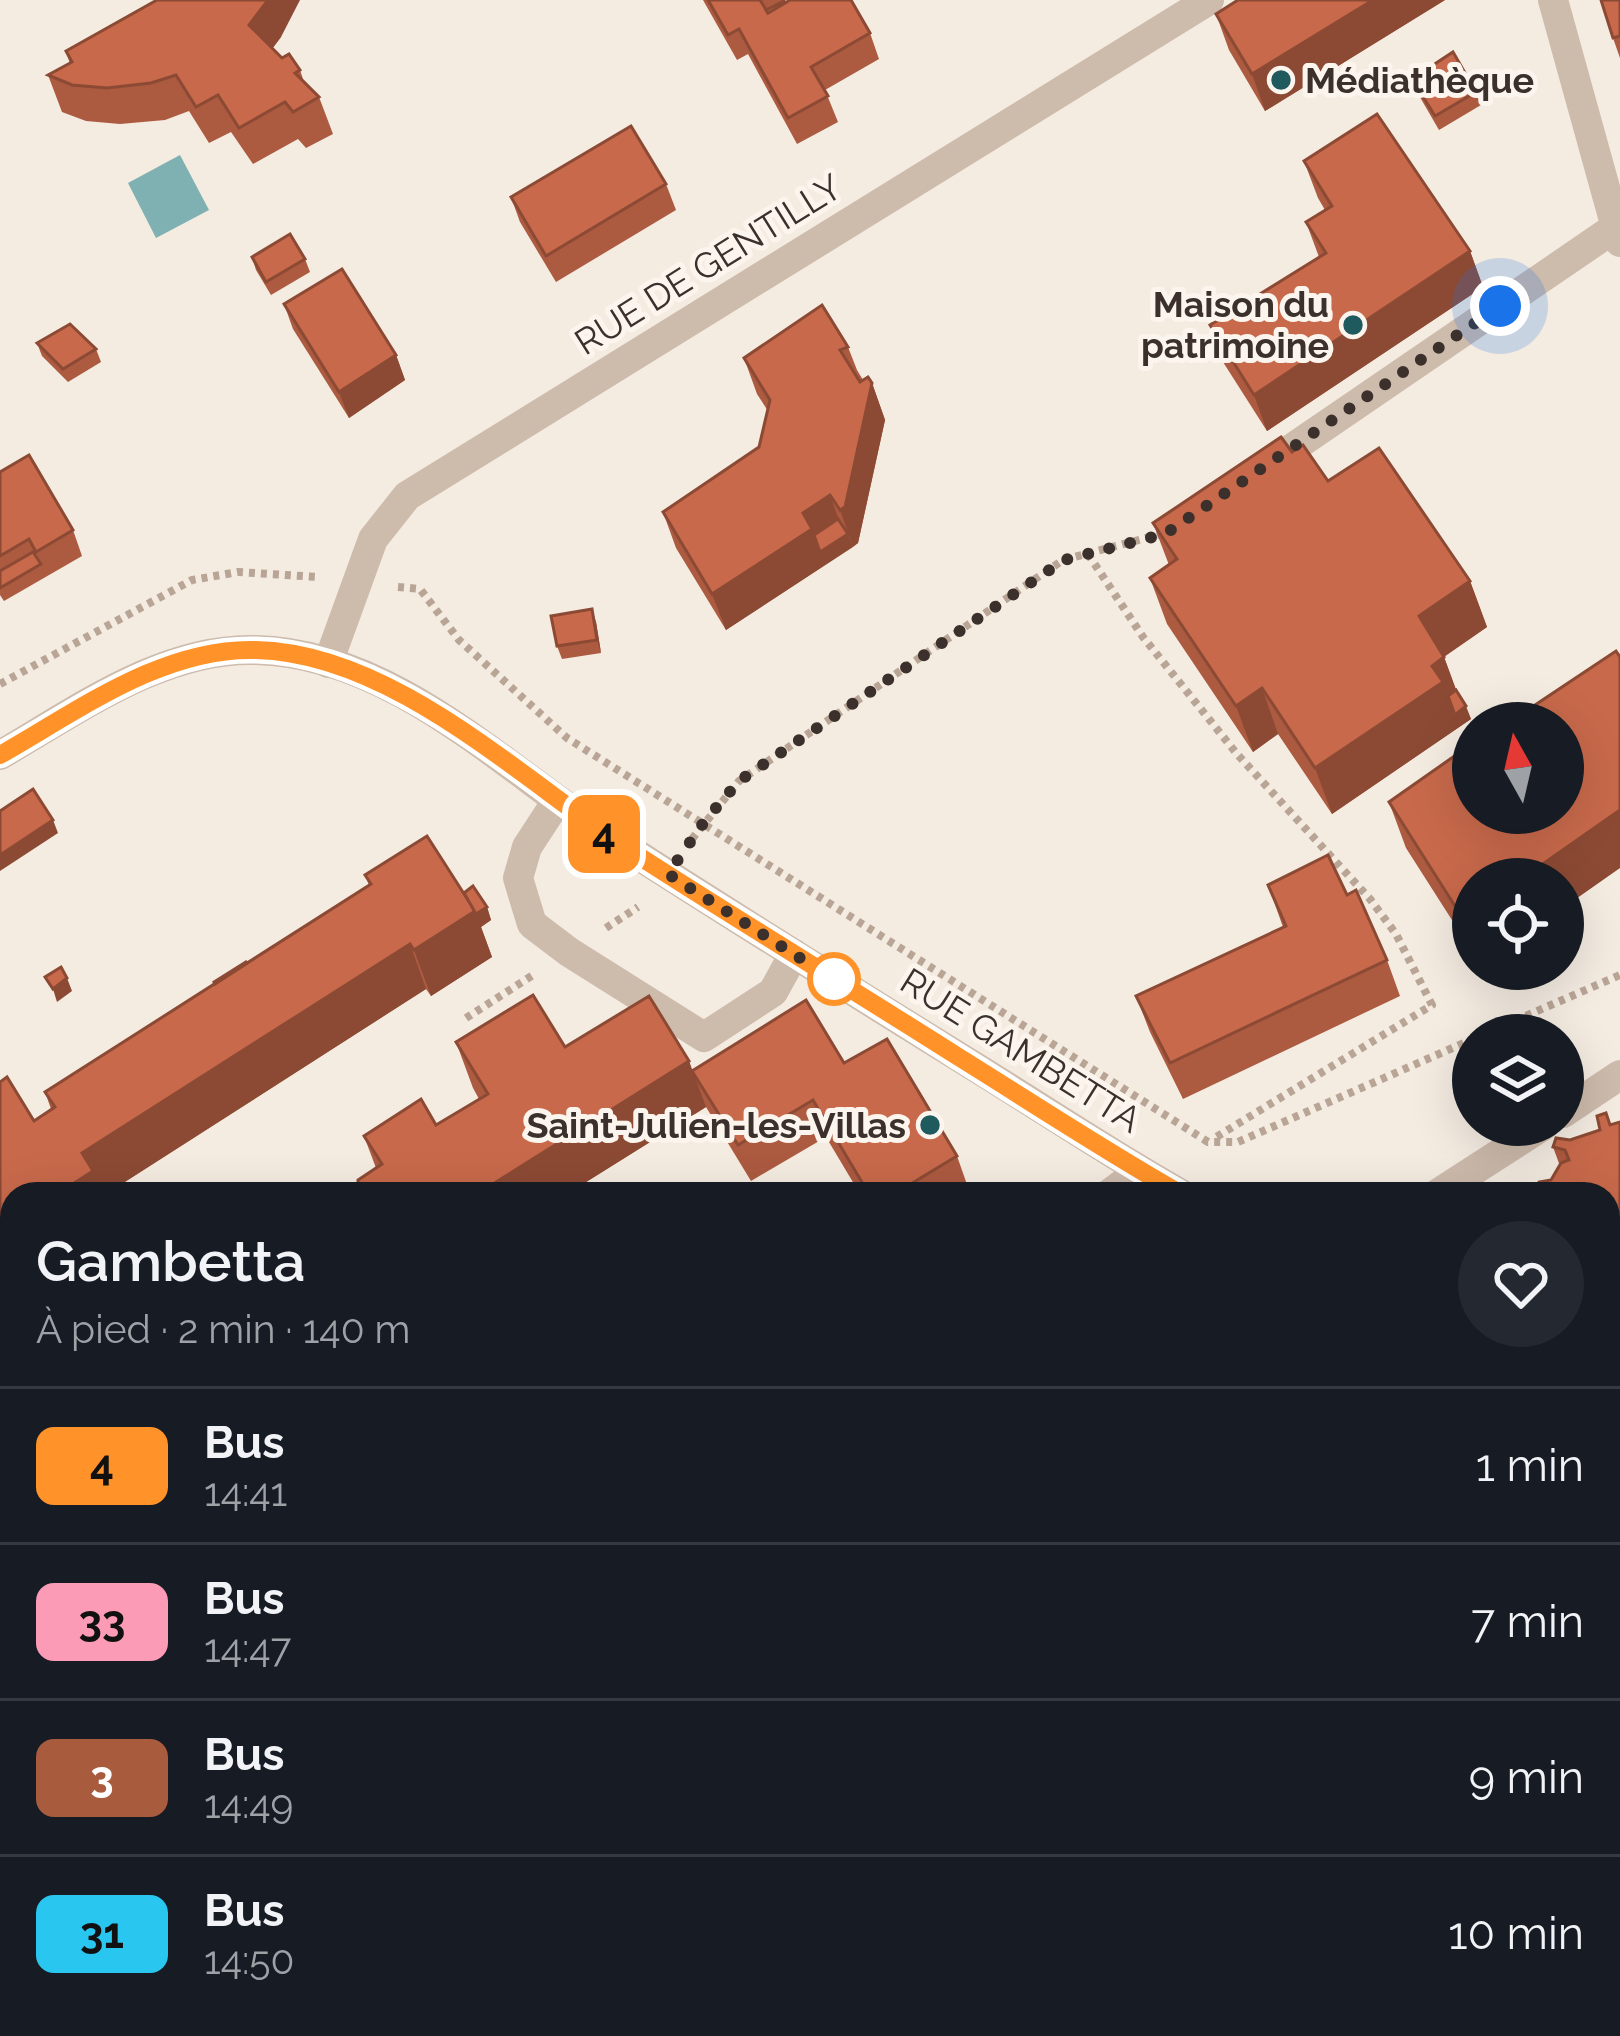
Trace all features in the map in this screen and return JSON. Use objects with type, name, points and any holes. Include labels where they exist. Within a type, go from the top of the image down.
[{"type":"street","name":"RUE DE GENTILLY","points":[[328,663],[374,539],[407,496],[1209,0]]},
{"type":"street","points":[[1212,503],[1618,234],[1553,0]]},
{"type":"street","name":"RUE GAMBETTA","points":[[0,755],[95,700],[195,656],[258,650],[328,663],[395,690],[444,717],[557,801],[668,874],[1159,1182]]},
{"type":"street","points":[[557,801],[527,847],[518,878],[521,900],[532,923],[569,952],[704,1037],[773,992],[794,954]]},
{"type":"street","points":[[1584,1098],[1620,1075]]},
{"type":"street","points":[[1456,1182],[1511,1146]]},
{"type":"street","points":[[1125,1182],[1140,1171]]},
{"type":"path","points":[[466,1018],[652,898],[704,822],[739,781],[1064,560],[1165,534],[1212,503]]},
{"type":"path","points":[[1088,554],[1143,637],[1237,754],[1370,899],[1396,934],[1432,1005],[1208,1142]]},
{"type":"path","points":[[0,685],[193,580],[238,572],[291,572],[420,589],[459,640],[567,738],[1208,1142],[1238,1142],[1452,1048]]},
{"type":"path","points":[[1530,1014],[1620,974]]},
{"type":"water","points":[[180,155],[209,210],[156,238],[128,183]]},
{"type":"building","points":[[157,0],[268,0],[249,25],[282,58],[289,54],[300,70],[295,73],[319,97],[293,112],[285,102],[239,128],[218,95],[196,107],[176,75],[107,88],[72,85],[48,75],[72,62],[66,51]]},
{"type":"building","points":[[708,0],[760,0],[768,13],[790,0],[851,0],[870,33],[811,67],[828,96],[788,118],[739,29],[728,35]]},
{"type":"building","points":[[1238,0],[1373,0],[1252,74],[1216,14]]},
{"type":"building","points":[[1601,0],[1620,0],[1620,36],[1613,38]]},
{"type":"building","points":[[1453,52],[1476,92],[1435,116],[1412,79]]},
{"type":"building","name":"Maison du patrimoine","points":[[1377,114],[1470,251],[1254,395],[1210,325],[1326,253],[1306,222],[1332,206],[1304,161]]},
{"type":"building","points":[[631,126],[666,184],[546,256],[511,197]]},
{"type":"building","points":[[290,234],[305,259],[266,282],[252,257]]},
{"type":"building","points":[[342,269],[396,355],[339,392],[284,304]]},
{"type":"building","points":[[822,305],[848,347],[840,350],[860,382],[868,377],[872,383],[845,507],[840,510],[830,495],[803,513],[812,529],[712,594],[663,512],[759,447],[770,400],[744,358]]},
{"type":"building","points":[[70,324],[96,349],[63,369],[37,343]]},
{"type":"building","points":[[1281,437],[1292,452],[1303,445],[1328,481],[1379,448],[1470,581],[1419,616],[1444,657],[1432,666],[1443,682],[1315,768],[1262,688],[1236,706],[1150,578],[1177,559],[1153,523]]},
{"type":"building","points":[[29,455],[73,530],[36,552],[29,539],[0,556],[0,472]]},
{"type":"building","points":[[838,519],[848,534],[820,552],[814,535]]},
{"type":"building","points":[[33,552],[41,564],[0,588],[0,571]]},
{"type":"building","points":[[592,609],[597,640],[557,646],[551,616]]},
{"type":"building","points":[[1616,651],[1620,657],[1620,810],[1551,858],[1452,858],[1452,901],[1389,802],[1452,758],[1452,834],[1584,834],[1584,702],[1540,702]]},
{"type":"building","points":[[1456,690],[1464,702],[1452,702],[1452,707],[1448,696]]},
{"type":"building","points":[[33,789],[53,820],[0,855],[0,811]]},
{"type":"building","points":[[427,836],[475,911],[414,950],[410,944],[82,1153],[93,1171],[76,1182],[0,1182],[0,1082],[7,1077],[34,1121],[55,1107],[45,1092],[371,884],[365,875]]},
{"type":"building","points":[[1328,855],[1347,895],[1356,890],[1387,960],[1170,1063],[1136,996],[1286,926],[1268,885]]},
{"type":"building","points":[[473,886],[487,907],[476,914],[464,893]]},
{"type":"building","points":[[61,967],[67,978],[53,989],[45,977]]},
{"type":"building","points":[[533,995],[565,1047],[649,996],[689,1061],[496,1182],[358,1182],[382,1164],[364,1136],[421,1099],[436,1125],[488,1094],[456,1042]]},
{"type":"building","points":[[806,1000],[844,1063],[887,1039],[957,1156],[914,1182],[862,1182],[813,1100],[738,1145],[692,1071]]},
{"type":"building","points":[[1606,1113],[1610,1125],[1620,1122],[1620,1182],[1539,1182],[1551,1180],[1561,1163],[1569,1160],[1565,1150],[1553,1146],[1584,1146],[1584,1135],[1600,1130],[1597,1116]]},
{"type":"bus line","name":"4","points":[[0,755],[95,700],[195,656],[258,650],[328,663],[395,690],[444,717],[585,821],[1160,1182]]},
{"type":"place","name":"Médiathèque","points":[[1281,80]]},
{"type":"place","name":"Maison du patrimoine","points":[[1353,325]]},
{"type":"place","name":"Saint-Julien-les-Villas","points":[[930,1125]]},
{"type":"route","points":[[834,979],[844,986],[668,874],[739,781],[1064,560],[1165,534],[1500,306]]}]
